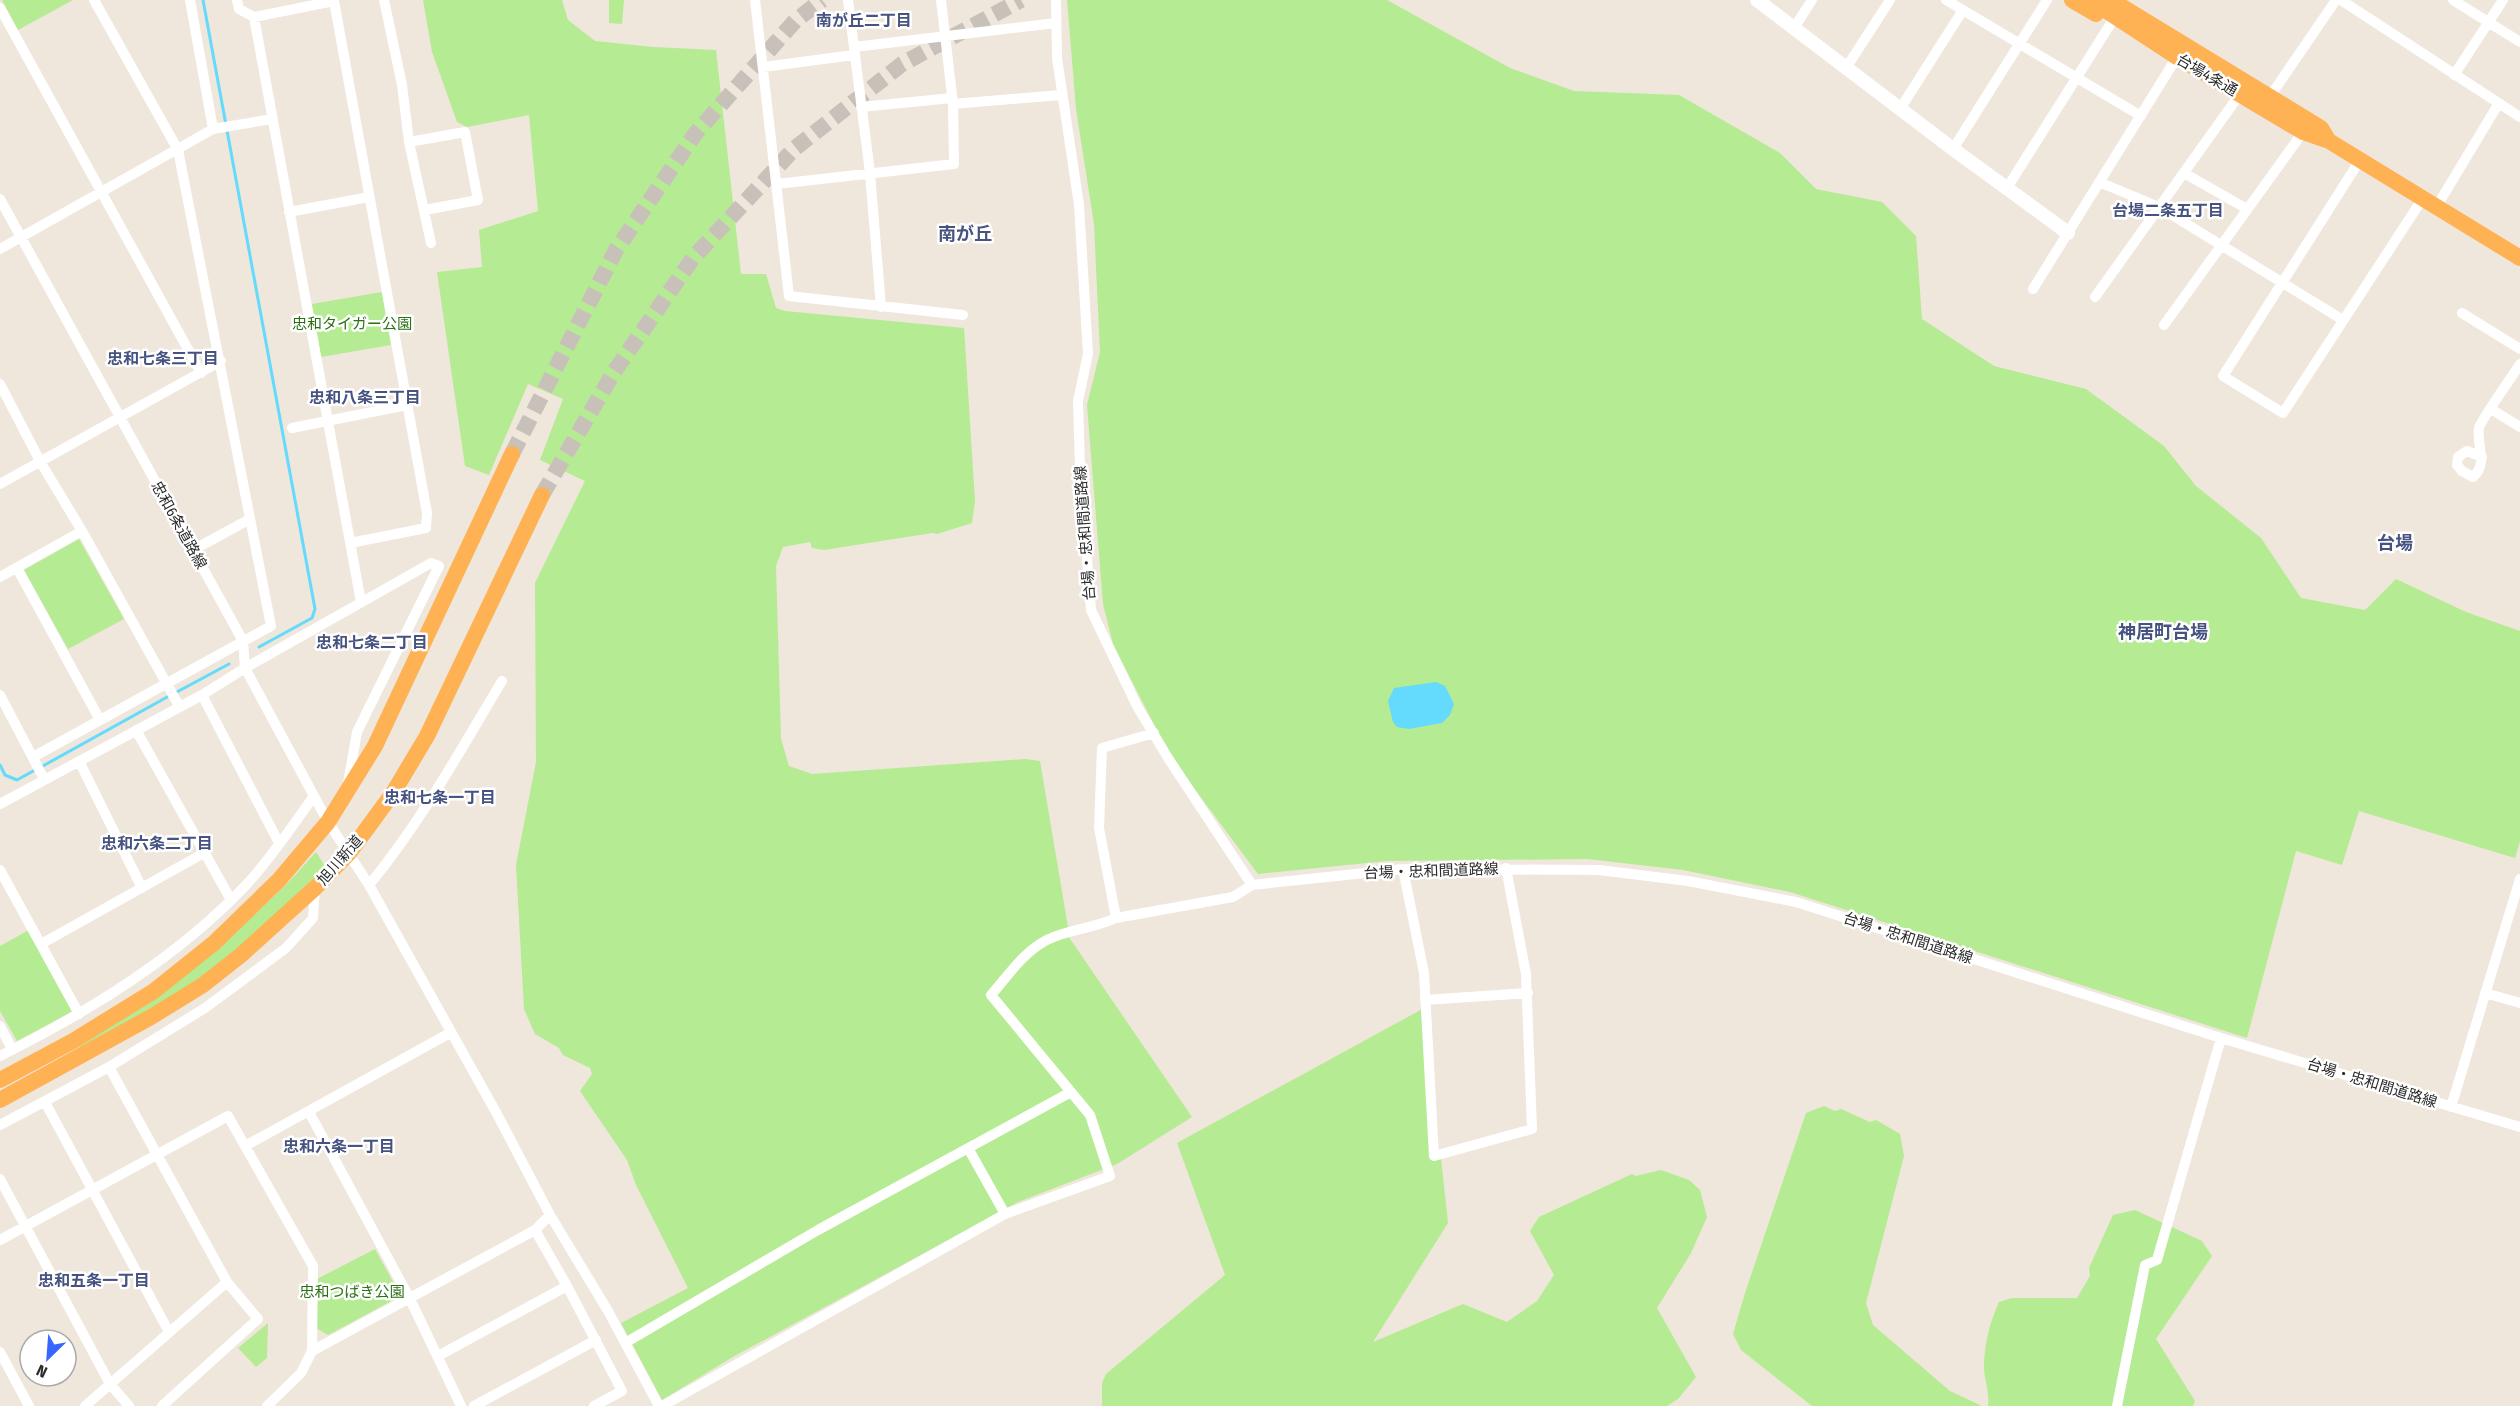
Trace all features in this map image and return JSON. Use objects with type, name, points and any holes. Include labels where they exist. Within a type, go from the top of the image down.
[{"type":"highway","points":[[2072,0],[2177,57]]},
{"type":"highway","name":"台場4条通","points":[[2090,0],[2177,57],[2303,132],[2330,141],[2520,258]]},
{"type":"highway","name":"台場4条通","points":[[2111,0],[2321,129],[2330,141]]},
{"type":"highway","points":[[0,1080],[73,1041],[154,991],[214,944],[279,880],[328,822],[375,746],[512,454]]},
{"type":"highway","name":"旭川新道","points":[[0,1100],[152,1017],[203,985],[241,955],[315,888],[349,853],[393,793],[427,736],[542,495]]},
{"type":"street","points":[[39,768],[79,761],[136,730],[173,695],[243,641],[272,626],[178,150],[94,0]]},
{"type":"street","points":[[189,0],[222,127]]},
{"type":"street","points":[[237,0],[239,9],[254,16],[294,4],[334,1],[427,513],[426,528],[350,543]]},
{"type":"street","points":[[384,0],[402,85],[409,141],[431,243]]},
{"type":"street","points":[[755,0],[789,296],[963,315]]},
{"type":"street","points":[[848,0],[870,173],[881,307]]},
{"type":"street","points":[[777,184],[954,164],[952,101],[941,0]]},
{"type":"street","name":"台場・忠和間道路線","points":[[1056,0],[1061,95],[1081,228],[1088,354],[1078,401],[1080,468],[1091,610],[1132,695],[1168,758],[1252,885],[1403,869],[1506,868],[1599,870],[1688,881],[1797,902],[2221,1038],[2520,1127]]},
{"type":"street","points":[[1757,0],[2068,233]]},
{"type":"street","points":[[1794,28],[1812,0]]},
{"type":"street","points":[[1846,68],[1890,0]]},
{"type":"street","points":[[1946,0],[2141,116]]},
{"type":"street","points":[[1953,149],[2047,0]]},
{"type":"street","points":[[2269,98],[2336,0]]},
{"type":"street","points":[[2342,0],[2520,117]]},
{"type":"street","points":[[2452,0],[2520,42]]},
{"type":"street","points":[[2454,75],[2503,0]]},
{"type":"street","points":[[0,8],[201,373]]},
{"type":"street","points":[[1900,109],[1963,10]]},
{"type":"street","points":[[254,16],[361,602]]},
{"type":"street","points":[[763,67],[945,37],[1056,23]]},
{"type":"street","points":[[2007,188],[2078,79],[2111,23]]},
{"type":"street","points":[[2033,289],[2177,57]]},
{"type":"street","points":[[2095,297],[2240,94]]},
{"type":"street","points":[[861,107],[1061,95]]},
{"type":"street","points":[[2360,160],[2223,376],[2283,413],[2343,320],[2499,103]]},
{"type":"street","points":[[0,249],[222,127],[272,119]]},
{"type":"street","points":[[409,141],[465,132],[478,200],[425,210]]},
{"type":"street","points":[[2164,325],[2303,132]]},
{"type":"street","points":[[2184,173],[2247,209]]},
{"type":"street","points":[[2099,182],[2159,207],[2343,320]]},
{"type":"street","points":[[289,212],[369,197]]},
{"type":"street","name":"忠和6条道路線","points":[[0,199],[243,641],[245,668],[328,822],[369,885],[450,1034],[497,1114],[550,1215],[660,1406]]},
{"type":"street","points":[[2462,313],[2520,349]]},
{"type":"street","points":[[0,484],[221,361]]},
{"type":"street","points":[[2481,457],[2479,426],[2520,364]]},
{"type":"street","points":[[0,384],[41,463],[82,531],[173,695]]},
{"type":"street","points":[[292,428],[406,405]]},
{"type":"street","points":[[2492,409],[2520,427]]},
{"type":"street","points":[[193,550],[250,519]]},
{"type":"street","points":[[0,577],[82,531]]},
{"type":"street","points":[[0,804],[39,768],[100,720],[173,695],[202,695],[245,668],[431,563],[439,566],[357,732],[347,792]]},
{"type":"street","points":[[16,568],[100,720]]},
{"type":"street","points":[[369,885],[388,862],[434,795],[502,681]]},
{"type":"street","points":[[0,695],[39,768]]},
{"type":"street","points":[[202,695],[279,843]]},
{"type":"street","points":[[136,730],[231,900]]},
{"type":"street","points":[[1116,918],[1099,828],[1102,748],[1154,733]]},
{"type":"street","points":[[79,761],[142,888]]},
{"type":"street","points":[[0,1056],[79,1014],[160,962],[249,882],[315,796]]},
{"type":"street","points":[[41,944],[204,853]]},
{"type":"street","points":[[1403,869],[1424,973],[1434,1156],[1532,1129],[1528,993],[1516,914],[1506,868]]},
{"type":"street","points":[[0,870],[79,1014]]},
{"type":"street","points":[[2451,1107],[2520,879]]},
{"type":"street","points":[[660,1406],[1005,1214],[1110,1176],[1090,1115],[991,995],[1041,943],[1077,930],[1100,926],[1116,918],[1233,897],[1252,885]]},
{"type":"street","points":[[0,1125],[109,1067],[205,1008],[286,948],[314,918],[315,888]]},
{"type":"street","points":[[1425,1000],[1528,993]]},
{"type":"street","points":[[2486,993],[2520,1003]]},
{"type":"street","points":[[0,1026],[12,1049]]},
{"type":"street","points":[[247,1145],[450,1034]]},
{"type":"street","points":[[2117,1406],[2145,1264],[2157,1260],[2221,1038]]},
{"type":"street","points":[[109,1067],[227,1282],[258,1320],[162,1406]]},
{"type":"street","points":[[625,1343],[818,1230],[1071,1092]]},
{"type":"street","points":[[45,1102],[170,1332]]},
{"type":"street","points":[[309,1112],[410,1299],[461,1406]]},
{"type":"street","points":[[0,1240],[228,1116],[247,1145],[313,1266],[312,1351],[301,1373],[267,1406]]},
{"type":"street","points":[[968,1148],[1005,1214]]},
{"type":"street","points":[[0,1179],[110,1384],[129,1406]]},
{"type":"street","points":[[312,1351],[535,1230],[550,1215]]},
{"type":"street","points":[[535,1230],[622,1390],[594,1406]]},
{"type":"street","points":[[86,1406],[227,1282]]},
{"type":"street","points":[[438,1356],[567,1286]]},
{"type":"street","points":[[474,1406],[596,1340]]},
{"type":"street","points":[[0,1352],[29,1406]]},
{"type":"green space","points":[[2,0],[73,0],[18,30]]},
{"type":"green space","points":[[423,0],[562,0],[568,20],[595,41],[716,50],[741,274],[766,274],[776,308],[785,311],[964,328],[975,501],[972,523],[937,534],[824,550],[812,548],[810,542],[783,547],[776,566],[781,739],[789,766],[812,774],[1025,759],[1040,761],[1068,927],[1064,930],[1192,1117],[1117,1164],[1018,1202],[731,1358],[662,1400],[621,1323],[688,1288],[636,1185],[627,1160],[580,1091],[592,1074],[590,1068],[563,1055],[559,1048],[535,1034],[524,1009],[516,865],[536,762],[535,583],[585,481],[540,460],[563,399],[528,384],[489,475],[465,466],[437,272],[482,267],[479,230],[538,211],[529,115],[467,127],[457,122],[432,52]]},
{"type":"green space","points":[[609,0],[624,0],[622,24],[609,23]]},
{"type":"green space","points":[[1067,0],[1387,0],[1510,68],[1574,91],[1679,95],[1780,153],[1816,189],[1882,202],[1916,236],[1922,319],[1994,366],[2086,389],[2164,446],[2196,486],[2261,538],[2301,598],[2365,610],[2396,579],[2466,612],[2520,631],[2520,841],[2515,858],[2359,811],[2342,865],[2296,851],[2247,1038],[1790,892],[1683,870],[1588,859],[1387,861],[1258,874],[1170,756],[1113,644],[1103,604],[1087,405],[1100,352],[1094,224],[1076,109]]},
{"type":"green space","name":"忠和タイガー公園","points":[[382,292],[391,345],[321,357],[312,304]]},
{"type":"green space","points":[[79,539],[124,619],[68,649],[24,570]]},
{"type":"green space","points":[[316,852],[325,866],[278,914],[188,989],[81,1049],[79,1045],[216,950],[287,884]]},
{"type":"green space","points":[[29,930],[73,1011],[17,1041],[0,1011],[0,946]]},
{"type":"green space","points":[[1426,1007],[1431,1122],[1441,1158],[1448,1223],[1373,1342],[1463,1304],[1507,1322],[1537,1301],[1554,1275],[1530,1231],[1539,1217],[1632,1174],[1636,1176],[1661,1170],[1689,1180],[1700,1190],[1707,1217],[1691,1253],[1657,1308],[1696,1377],[1678,1399],[1667,1406],[1102,1406],[1102,1383],[1106,1374],[1225,1275],[1177,1143]]},
{"type":"green space","points":[[1824,1106],[1835,1111],[1841,1109],[1870,1122],[1876,1120],[1900,1134],[1904,1156],[1866,1303],[1873,1325],[1950,1391],[1982,1406],[1812,1406],[1741,1350],[1733,1334],[1806,1113]]},
{"type":"green space","points":[[2135,1210],[2202,1241],[2212,1256],[2156,1339],[2195,1401],[2193,1406],[1988,1406],[1985,1355],[1988,1332],[1999,1302],[2012,1298],[2077,1298],[2090,1276],[2089,1268],[2113,1215]]},
{"type":"green space","name":"忠和つばき公園","points":[[375,1249],[398,1291],[395,1299],[328,1335],[316,1328],[317,1279]]},
{"type":"green space","points":[[268,1323],[267,1358],[256,1367],[238,1348]]},
{"type":"water","points":[[1436,682],[1445,686],[1454,704],[1450,715],[1442,723],[1409,729],[1397,727],[1393,722],[1388,701],[1394,688]]},
{"type":"waterway","points":[[203,0],[315,609],[312,618],[259,647]]},
{"type":"waterway","points":[[175,693],[229,664]]},
{"type":"waterway","points":[[41,767],[169,696]]},
{"type":"waterway","points":[[0,765],[5,775],[17,780],[35,770]]},
{"type":"tunnel","points":[[512,454],[616,250],[695,134],[795,21],[822,0]]},
{"type":"tunnel","points":[[542,495],[614,372],[693,258],[794,149],[902,64],[1021,0]]},
{"type":"district","name":"南が丘二丁目","points":[[864,20]]},
{"type":"district","name":"台場二条五丁目","points":[[2168,210]]},
{"type":"district","name":"南が丘","points":[[965,234]]},
{"type":"district","name":"忠和七条三丁目","points":[[163,358]]},
{"type":"district","name":"忠和八条三丁目","points":[[365,397]]},
{"type":"district","name":"台場","points":[[2395,543]]},
{"type":"district","name":"神居町台場","points":[[2163,632]]},
{"type":"district","name":"忠和七条二丁目","points":[[372,642]]},
{"type":"district","name":"忠和七条一丁目","points":[[440,797]]},
{"type":"district","name":"忠和六条二丁目","points":[[157,843]]},
{"type":"district","name":"忠和六条一丁目","points":[[339,1146]]},
{"type":"district","name":"忠和五条一丁目","points":[[94,1280]]}]
